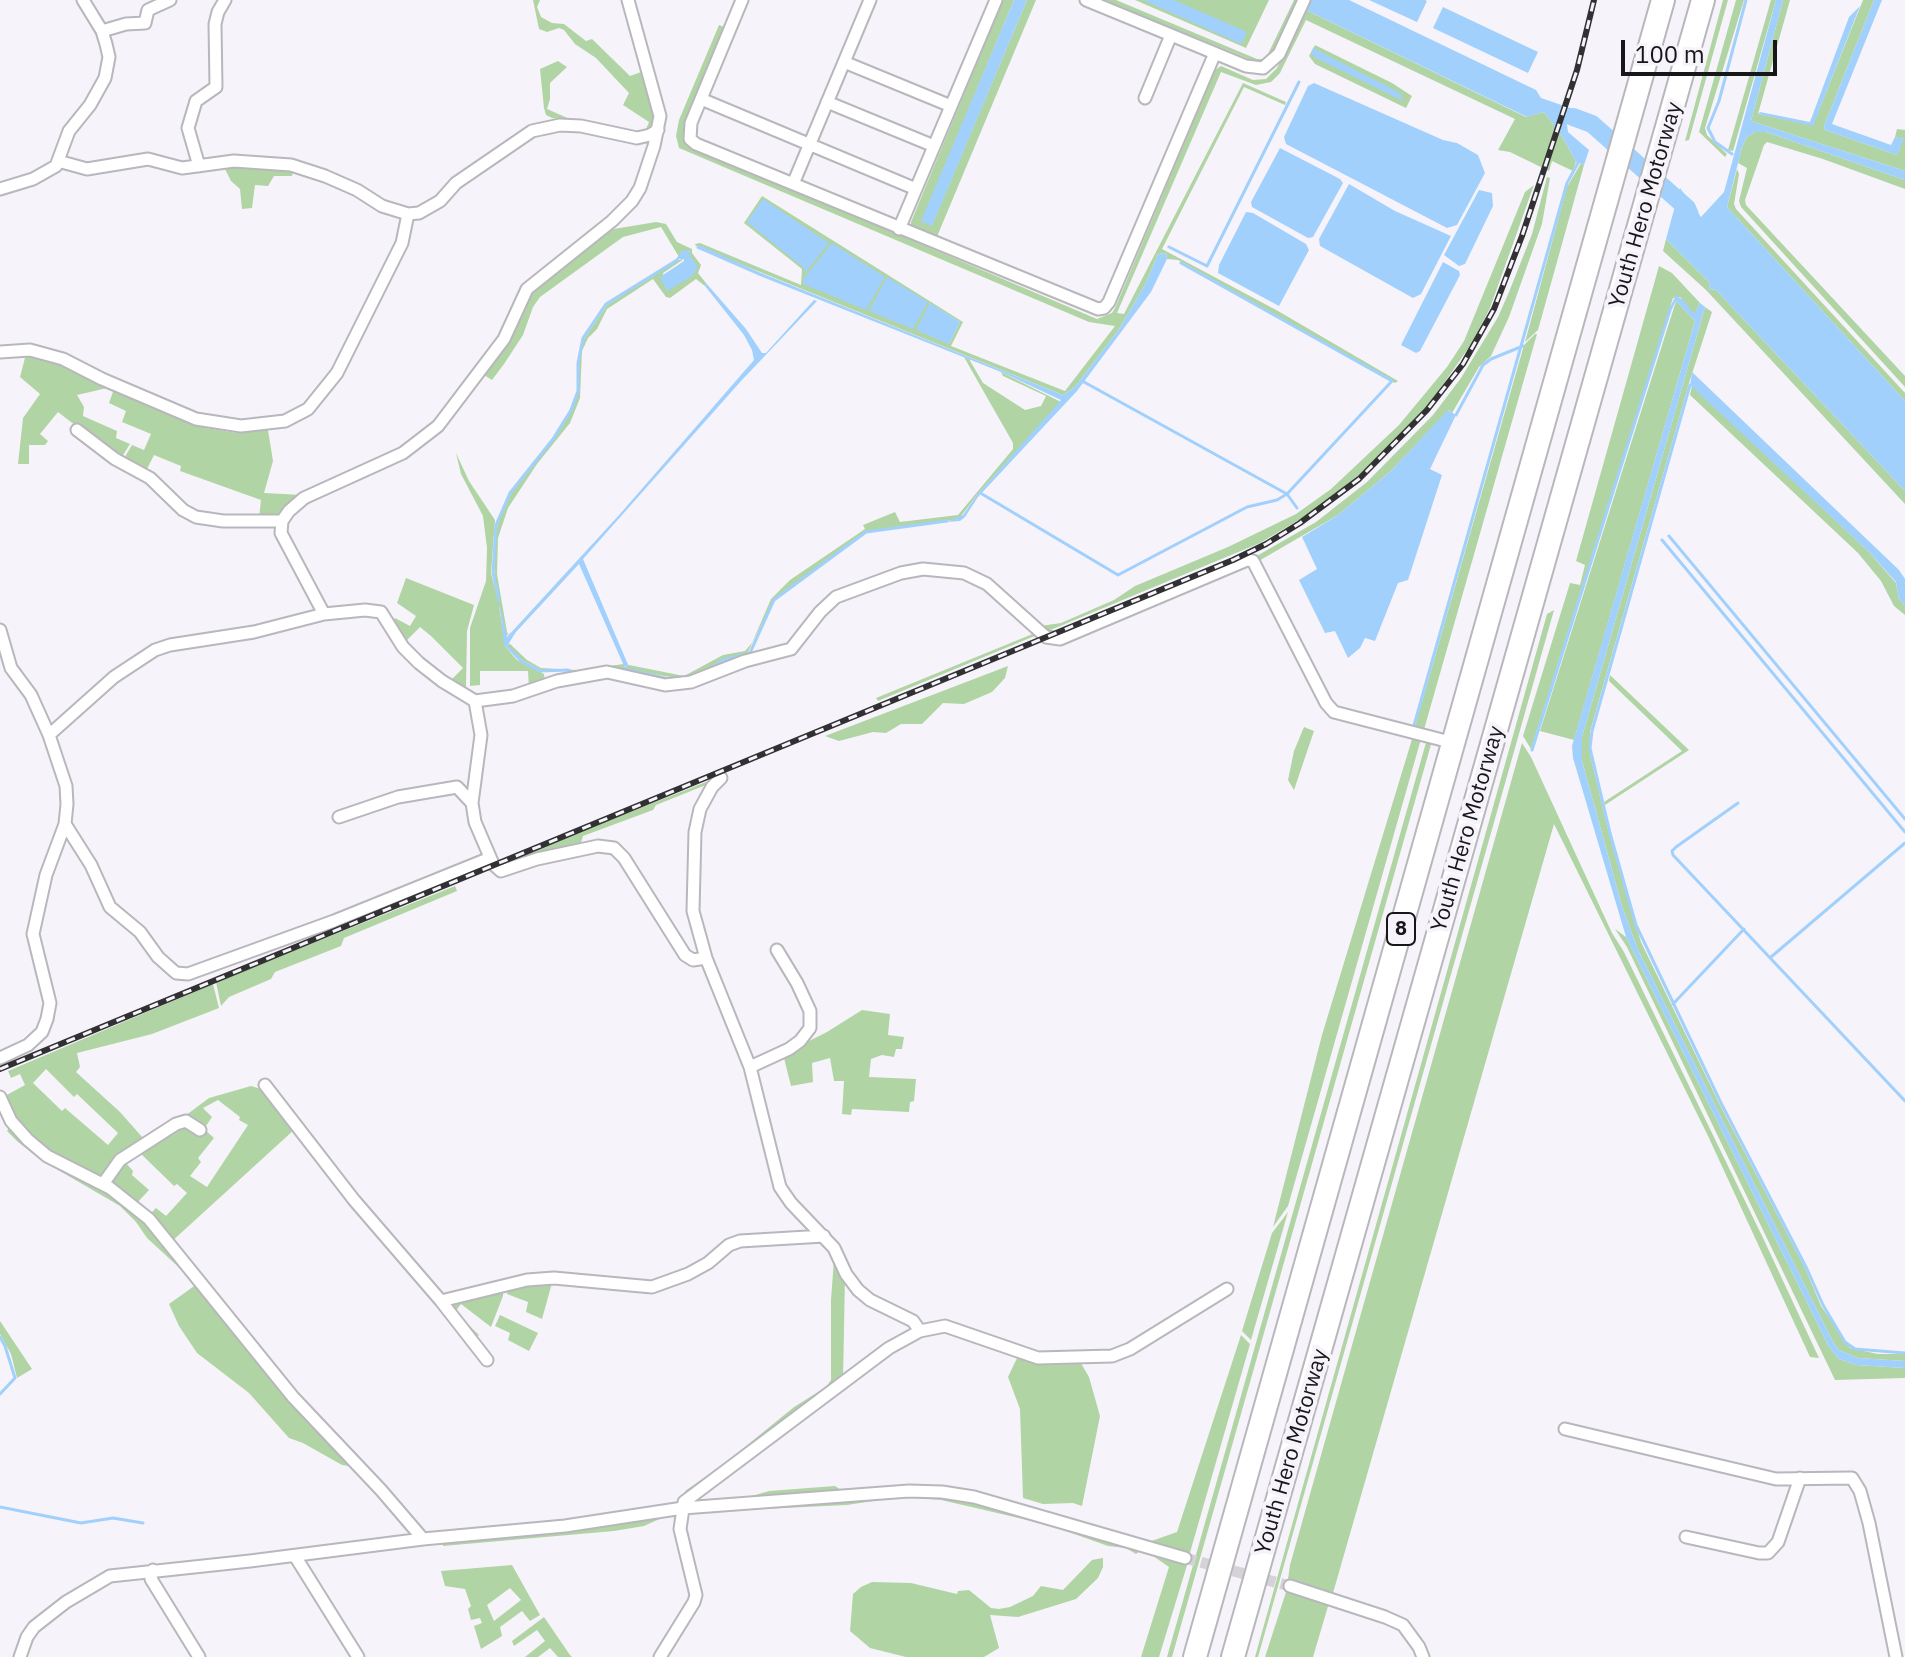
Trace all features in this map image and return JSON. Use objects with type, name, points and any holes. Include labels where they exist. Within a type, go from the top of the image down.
[{"type":"highway","name":"Youth Hero Motorway","points":[[1195,1657],[1663,0]]},
{"type":"highway","name":"Youth Hero Motorway","points":[[1233,1657],[1703,0]]},
{"type":"street","points":[[0,189],[52,171],[69,131],[90,105],[105,78],[109,57],[102,31],[83,0]]},
{"type":"street","points":[[102,31],[126,24],[145,23],[148,10],[170,0]]},
{"type":"street","points":[[199,166],[188,128],[196,101],[216,87],[215,24],[225,0]]},
{"type":"street","points":[[324,614],[285,544],[281,533],[282,521],[304,498],[403,453],[438,426],[504,339],[527,289],[612,221],[632,201],[645,174],[660,116],[628,0]]},
{"type":"street","points":[[742,0],[689,131],[690,139],[1091,307],[1104,308],[1215,53]]},
{"type":"street","points":[[793,184],[870,0]]},
{"type":"street","points":[[899,229],[996,0]]},
{"type":"street","points":[[1086,0],[1246,66],[1263,68],[1279,54],[1303,2]]},
{"type":"street","points":[[1145,98],[1171,35]]},
{"type":"street","points":[[844,62],[951,106]]},
{"type":"street","points":[[701,99],[916,189]]},
{"type":"street","points":[[827,102],[934,146]]},
{"type":"street","points":[[58,161],[87,169],[148,159],[182,168],[234,161],[291,165],[325,176],[357,190],[382,206],[408,214],[419,213],[440,201],[456,183],[532,131],[560,125],[637,138],[658,130]]},
{"type":"street","points":[[0,352],[30,350],[63,359],[196,419],[241,426],[285,421],[308,409],[337,373],[402,243],[408,214]]},
{"type":"street","points":[[77,430],[115,459],[150,478],[183,510],[196,517],[223,521],[282,521]]},
{"type":"street","points":[[49,735],[114,677],[155,650],[254,632],[324,614],[365,610],[381,612],[403,647],[419,663],[475,701],[513,696],[557,681],[607,672],[665,685],[691,682],[745,661],[791,649],[836,597],[923,569],[964,573],[987,584],[1046,637],[1060,639],[1247,560],[1253,561],[1326,703],[1334,712],[1454,743]]},
{"type":"street","points":[[0,630],[6,668],[31,695],[49,735],[66,786],[65,824],[46,875],[33,934],[50,1003],[47,1019],[42,1032],[28,1045],[0,1058]]},
{"type":"street","points":[[475,701],[481,735],[472,803],[475,822],[490,858],[501,871],[537,859],[598,846],[614,848],[624,858],[685,955],[693,960],[706,958]]},
{"type":"street","points":[[721,778],[712,787],[700,809],[695,832],[693,911],[706,958],[750,1067],[780,1187],[834,1248],[846,1274],[858,1290],[870,1300],[913,1321],[920,1331]]},
{"type":"street","points":[[339,817],[398,797],[457,787],[472,803]]},
{"type":"street","points":[[65,824],[91,865],[110,907],[140,932],[158,957],[176,973],[188,974],[334,921],[490,858]]},
{"type":"street","points":[[750,1067],[789,1049],[810,1028],[810,1011],[777,950]]},
{"type":"street","points":[[265,1085],[354,1200],[487,1360]]},
{"type":"street","points":[[0,1097],[11,1121],[47,1156],[103,1184],[149,1219],[293,1397],[423,1539]]},
{"type":"street","points":[[103,1184],[120,1160],[176,1124],[186,1121],[200,1130]]},
{"type":"street","points":[[441,1301],[527,1280],[554,1278],[652,1287],[688,1274],[708,1263],[729,1245],[740,1241],[824,1236]]},
{"type":"street","points":[[660,1657],[696,1595],[680,1529],[684,1502],[889,1348],[920,1331],[945,1326],[1038,1358],[1112,1356],[1130,1349],[1227,1289]]},
{"type":"street","points":[[1565,1429],[1776,1479],[1852,1478],[1860,1491],[1872,1535],[1896,1657]]},
{"type":"street","points":[[1686,1537],[1768,1553],[1778,1542],[1800,1478]]},
{"type":"street","points":[[20,1657],[34,1627],[66,1602],[110,1576],[423,1539],[565,1526],[683,1508],[909,1491],[942,1492],[974,1497],[1185,1558]]},
{"type":"street","points":[[295,1556],[358,1657]]},
{"type":"street","points":[[153,1570],[151,1579],[199,1657]]},
{"type":"street","points":[[1290,1586],[1403,1625],[1423,1657]]},
{"type":"green space","points":[[533,0],[540,0],[537,7],[541,17],[552,23],[564,24],[586,41],[592,39],[630,76],[644,71],[656,124],[644,134],[649,122],[623,105],[629,93],[596,58],[575,44],[564,30],[559,28],[547,32],[539,29]]},
{"type":"green space","points":[[1003,0],[1014,0],[922,221],[932,225],[1027,0],[1036,0],[936,239],[911,227],[911,222]]},
{"type":"green space","points":[[1103,0],[1116,0],[1263,59],[1294,0],[1298,0],[1276,50],[1266,61],[1259,63]]},
{"type":"green space","points":[[1135,0],[1269,0],[1246,48]]},
{"type":"green space","points":[[1723,0],[1728,0],[1689,140],[1685,141]]},
{"type":"green space","points":[[1736,0],[1744,0],[1705,128],[1707,135],[1727,154],[1725,157],[1699,132]]},
{"type":"green space","points":[[1771,0],[1776,0],[1733,151],[1728,150]]},
{"type":"green space","points":[[1783,0],[1790,0],[1758,114],[1813,125],[1863,0],[1874,0],[1824,126],[1825,130],[1897,155],[1903,139],[1895,137],[1897,129],[1905,130],[1905,171],[1751,121]]},
{"type":"green space","points":[[1306,10],[1526,117],[1544,112],[1576,162],[1573,171],[1552,161],[1549,171],[1510,152],[1498,150],[1515,119],[1306,20],[1280,73],[1271,82],[1256,85],[1221,72],[1117,313],[1124,314],[1243,83],[1286,102],[1285,105],[1244,87],[1162,249],[1278,311],[1398,381],[1395,383],[1178,260],[1167,259],[1166,253],[1158,254],[1146,283],[1119,329],[1075,387],[1063,395],[695,244],[700,243],[801,285],[802,269],[744,223],[762,196],[963,322],[951,346],[1065,391],[1115,326],[1089,322],[679,148],[676,136],[679,120],[719,25],[724,27],[685,125],[684,136],[688,145],[1097,319],[1112,313],[1116,306],[1215,70],[1221,66],[1253,80],[1266,79],[1277,68]],"holes":[[[929,303],[960,322],[949,344]]]},
{"type":"green space","points":[[1315,45],[1412,96],[1406,108],[1315,64],[1309,56]]},
{"type":"green space","points":[[558,61],[567,67],[550,83],[547,109],[572,120],[552,118],[546,115],[544,108],[540,69]]},
{"type":"green space","points":[[1755,132],[1766,132],[1905,180],[1905,189],[1767,142],[1745,200],[1746,205],[1905,376],[1905,387],[1741,207],[1739,201],[1747,168],[1738,163],[1747,137]]},
{"type":"green space","points":[[1581,163],[1584,165],[1538,330],[1525,342],[1567,187]]},
{"type":"green space","points":[[223,165],[294,169],[292,176],[274,176],[268,186],[255,185],[252,208],[242,209],[240,189],[231,181]]},
{"type":"green space","points":[[1737,169],[1736,209],[1905,393],[1905,401],[1727,207]]},
{"type":"green space","points":[[1547,177],[1550,178],[1542,224],[1509,317],[1491,356],[1479,367],[1452,413],[1449,410],[1391,471],[1338,515],[1257,562],[1255,557],[1316,522],[1367,482],[1433,415],[1461,378],[1498,317],[1509,292],[1532,234]]},
{"type":"green space","points":[[1534,185],[1490,308],[1472,343],[1428,406],[1370,465],[1324,505],[1260,543],[1048,631],[1040,626],[1061,623],[1114,600],[1135,586],[1228,547],[1296,514],[1331,489],[1399,425],[1447,367],[1464,341],[1525,192]]},
{"type":"green space","points":[[656,222],[666,224],[677,242],[692,249],[701,265],[698,273],[705,286],[696,279],[670,298],[653,279],[607,309],[597,329],[588,338],[582,351],[580,398],[570,423],[537,464],[508,508],[498,538],[497,574],[507,632],[513,631],[506,636],[499,605],[505,646],[517,660],[544,674],[545,683],[529,688],[528,671],[480,671],[480,685],[470,686],[470,628],[486,581],[487,548],[483,516],[461,474],[456,453],[469,481],[495,520],[491,573],[497,595],[493,557],[498,521],[512,492],[553,440],[571,411],[579,390],[579,359],[584,339],[607,305],[677,260],[684,259],[663,273],[667,291],[690,251],[682,251],[679,257],[661,227],[623,237],[540,297],[523,335],[504,364],[492,380],[484,375],[529,295],[540,282],[614,229]]},
{"type":"green space","points":[[1666,239],[1710,283],[1709,289],[1716,290],[1905,491],[1905,504],[1706,290],[1663,251]]},
{"type":"green space","points":[[1659,266],[1672,273],[1700,303],[1694,315],[1680,297],[1673,298],[1531,749],[1523,736],[1570,583],[1580,585],[1585,565],[1576,561]]},
{"type":"green space","points":[[1676,301],[1695,321],[1574,740],[1540,731]]},
{"type":"green space","points":[[1705,307],[1712,312],[1590,732],[1590,754],[1609,834],[1641,942],[1720,1105],[1806,1270],[1821,1306],[1850,1348],[1878,1354],[1905,1354],[1905,1361],[1858,1358],[1839,1350],[1833,1342],[1638,950],[1622,906],[1582,761],[1582,737]]},
{"type":"green space","points":[[1535,334],[1423,733],[1414,730],[1524,345]]},
{"type":"green space","points":[[26,354],[49,358],[107,388],[77,395],[84,407],[83,416],[117,431],[116,438],[130,444],[120,460],[58,412],[40,434],[48,441],[45,445],[29,445],[29,464],[18,464],[23,418],[40,394],[20,377]]},
{"type":"green space","points":[[964,357],[969,359],[983,383],[1025,410],[1041,406],[1046,396],[1003,376],[1001,372],[1061,402],[959,519],[863,533],[774,599],[747,654],[722,660],[682,679],[619,668],[577,674],[568,670],[545,672],[522,660],[508,646],[509,643],[541,668],[577,670],[624,664],[625,667],[629,665],[684,676],[723,655],[745,651],[752,643],[771,599],[790,580],[865,529],[863,525],[895,512],[900,522],[958,515],[1013,449],[1013,443]]},
{"type":"green space","points":[[1692,385],[1869,552],[1896,583],[1899,599],[1905,606],[1905,615],[1894,606],[1881,581],[1858,553],[1690,395]]},
{"type":"green space","points":[[114,389],[206,428],[237,433],[268,430],[273,461],[264,493],[303,495],[281,518],[259,518],[261,500],[180,471],[181,466],[154,455],[145,473],[123,460],[132,445],[144,450],[151,434],[122,422],[126,411],[109,403]]},
{"type":"green space","points":[[406,578],[474,605],[467,631],[466,688],[451,680],[463,668],[420,627],[406,641],[401,635],[393,620],[395,618],[410,626],[416,616],[397,603]]},
{"type":"green space","points":[[1554,610],[1258,1657],[1255,1657],[1547,614]]},
{"type":"green space","points":[[1035,633],[1037,635],[878,701],[876,698]]},
{"type":"green space","points":[[1008,666],[1005,678],[992,692],[964,704],[943,703],[922,724],[901,724],[886,733],[873,732],[839,741],[825,736]]},
{"type":"green space","points":[[1610,675],[1689,750],[1605,805],[1604,802],[1682,751],[1609,681]]},
{"type":"green space","points":[[1304,727],[1314,731],[1294,790],[1288,780],[1294,751]]},
{"type":"green space","points":[[1413,736],[1421,739],[1288,1206],[1273,1227],[1322,1035]]},
{"type":"green space","points":[[1427,739],[1432,741],[1172,1657],[1167,1657]]},
{"type":"green space","points":[[1522,743],[1819,1358],[1810,1357],[1708,1136],[1554,824],[1333,1593],[1288,1579],[1290,1565]]},
{"type":"green space","points":[[716,778],[711,783],[656,805],[653,810],[583,836],[580,846],[502,867],[499,864]]},
{"type":"green space","points":[[455,886],[457,891],[344,938],[341,946],[275,972],[271,979],[229,997],[221,1006],[216,982]]},
{"type":"green space","points":[[1615,929],[1626,937],[1829,1347],[1839,1359],[1856,1365],[1905,1368],[1905,1378],[1835,1380],[1627,947]]},
{"type":"green space","points":[[213,984],[219,1008],[152,1034],[77,1053],[80,1067],[76,1072],[143,1138],[119,1158],[101,1179],[49,1154],[14,1117],[5,1096],[25,1085],[20,1074],[11,1078],[8,1071]],"holes":[[[46,1069],[74,1097],[77,1094],[118,1133],[108,1145],[65,1108],[62,1111],[33,1083]]]},
{"type":"green space","points":[[862,1010],[890,1014],[888,1035],[904,1037],[902,1049],[896,1049],[894,1057],[882,1055],[871,1059],[869,1077],[916,1079],[914,1101],[910,1102],[909,1112],[852,1109],[851,1115],[842,1114],[844,1081],[834,1081],[830,1058],[812,1063],[813,1082],[791,1086],[783,1054]]},
{"type":"green space","points":[[251,1086],[261,1089],[295,1129],[170,1243],[149,1215],[156,1208],[166,1216],[187,1193],[177,1184],[174,1186],[138,1151],[209,1098]],"holes":[[[218,1100],[240,1117],[239,1120],[248,1125],[207,1187],[190,1176],[201,1162],[198,1158],[214,1138],[204,1129],[212,1117],[203,1108]]]},
{"type":"green space","points":[[9,1128],[26,1144],[142,1217],[355,1467],[342,1465],[289,1438],[249,1393],[197,1353],[169,1304],[197,1284],[147,1238],[120,1206],[41,1160],[7,1131]]},
{"type":"green space","points":[[125,1162],[133,1171],[132,1175],[149,1190],[136,1204],[107,1182]]},
{"type":"green space","points":[[1288,1212],[1251,1340],[1242,1331],[1272,1233]]},
{"type":"green space","points":[[834,1259],[845,1276],[843,1381],[687,1496],[685,1491],[724,1464],[794,1407],[826,1387],[831,1380]]},
{"type":"green space","points":[[552,1283],[542,1319],[526,1312],[528,1302],[507,1294],[508,1288]]},
{"type":"green space","points":[[503,1288],[491,1327],[461,1304],[455,1312],[479,1335],[473,1340],[444,1302]]},
{"type":"green space","points":[[500,1315],[538,1333],[529,1351],[508,1340],[510,1333],[495,1326]]},
{"type":"green space","points":[[0,1321],[32,1369],[17,1378],[11,1354],[0,1334]]},
{"type":"green space","points":[[1241,1335],[1250,1344],[1189,1556],[1143,1544],[1177,1532]]},
{"type":"green space","points":[[1018,1356],[1057,1365],[1079,1360],[1089,1377],[1100,1416],[1082,1506],[1073,1503],[1043,1504],[1023,1498],[1020,1409],[1008,1377]]},
{"type":"green space","points":[[835,1486],[844,1492],[731,1502],[769,1491]]},
{"type":"green space","points":[[907,1493],[973,1499],[1188,1562],[1159,1657],[1141,1657],[1169,1567],[1143,1549],[1136,1554],[1126,1548],[1108,1546],[1049,1525],[941,1500],[900,1497],[847,1505],[741,1510],[740,1505]]},
{"type":"green space","points":[[675,1512],[644,1526],[614,1531],[443,1546],[442,1540]]},
{"type":"green space","points":[[1103,1558],[1098,1578],[1076,1599],[1018,1617],[990,1615],[999,1648],[984,1657],[906,1657],[870,1648],[850,1631],[853,1594],[872,1582],[911,1583],[957,1594],[958,1591],[969,1590],[991,1608],[999,1609],[1033,1596],[1041,1586],[1063,1590],[1092,1560]]},
{"type":"green space","points":[[512,1565],[540,1615],[530,1621],[522,1611],[500,1627],[502,1636],[481,1649],[474,1626],[482,1623],[480,1618],[471,1620],[468,1609],[471,1606],[465,1589],[445,1586],[441,1571]],"holes":[[[510,1588],[521,1600],[494,1621],[487,1605]]]},
{"type":"green space","points":[[1287,1589],[1329,1603],[1313,1657],[1265,1657]]},
{"type":"green space","points":[[544,1617],[572,1657],[558,1657],[550,1648],[538,1657],[525,1657],[545,1641],[537,1630],[514,1646],[512,1641]]},
{"type":"water","points":[[1014,0],[1027,0],[932,226],[921,221]]},
{"type":"water","points":[[1143,0],[1174,0],[1247,32],[1241,44]]},
{"type":"water","points":[[1298,0],[1349,0],[1536,90],[1541,98],[1576,110],[1597,122],[1593,135],[1571,118],[1567,125],[1568,132],[1589,150],[1584,165],[1576,162],[1544,112],[1527,117],[1306,10],[1308,5]]},
{"type":"water","points":[[1369,0],[1425,0],[1427,1],[1417,22]]},
{"type":"water","points":[[1776,0],[1783,0],[1751,121],[1905,171],[1905,180],[1766,132],[1755,132],[1747,137],[1742,147],[1727,207],[1905,401],[1905,491],[1716,290],[1709,289],[1710,283],[1666,239],[1680,188],[1701,217],[1724,192]]},
{"type":"water","points":[[1874,0],[1882,0],[1832,124],[1891,145],[1895,137],[1904,139],[1897,155],[1825,130],[1824,126]]},
{"type":"water","points":[[1860,6],[1813,126],[1758,114],[1810,122],[1849,17]]},
{"type":"water","points":[[1443,7],[1538,52],[1528,73],[1433,28]]},
{"type":"water","points":[[1313,48],[1400,93],[1403,101],[1316,58],[1311,53]]},
{"type":"water","points":[[1314,83],[1443,140],[1457,143],[1478,155],[1485,173],[1457,225],[1447,228],[1286,144],[1284,137],[1308,86]]},
{"type":"water","points":[[1280,148],[1343,183],[1313,237],[1308,238],[1252,207],[1251,202]]},
{"type":"water","points":[[1349,184],[1395,211],[1451,236],[1421,294],[1413,298],[1320,246],[1319,239]]},
{"type":"water","points":[[1479,190],[1492,193],[1493,206],[1465,264],[1459,266],[1444,255]]},
{"type":"water","points":[[763,199],[829,243],[805,273],[804,268],[747,222]]},
{"type":"water","points":[[1246,212],[1253,213],[1306,244],[1309,250],[1279,306],[1218,273],[1219,265]]},
{"type":"water","points":[[832,243],[885,277],[866,310],[803,284],[804,278]]},
{"type":"water","points":[[699,245],[1063,395],[1075,387],[1119,329],[1146,283],[1158,254],[1166,253],[1167,259],[1151,292],[1077,391],[978,497],[965,517],[960,521],[946,522],[963,515],[976,496],[1061,400],[1001,372],[760,276],[696,248]]},
{"type":"water","points":[[690,250],[689,254],[698,267],[692,276],[667,291],[660,277],[684,261],[676,259],[682,251]]},
{"type":"water","points":[[1443,262],[1459,271],[1460,275],[1420,351],[1416,353],[1401,345]]},
{"type":"water","points":[[887,277],[928,302],[913,329],[869,311]]},
{"type":"water","points":[[706,283],[746,329],[762,353],[766,353],[814,300],[817,301],[741,381],[583,559],[629,667],[624,666],[579,564],[504,646],[499,600],[507,637],[620,514],[754,360],[744,335],[705,286]]},
{"type":"water","points":[[1676,295],[1694,314],[1700,303],[1705,307],[1582,737],[1582,761],[1622,906],[1638,950],[1833,1342],[1839,1350],[1858,1358],[1905,1361],[1905,1368],[1856,1365],[1839,1359],[1829,1347],[1626,937],[1573,758],[1572,746],[1695,321],[1676,301],[1669,309]]},
{"type":"water","points":[[930,303],[960,322],[949,344],[916,330]]},
{"type":"water","points":[[1692,372],[1899,570],[1905,579],[1905,606],[1899,599],[1896,582],[1869,552],[1690,385]]},
{"type":"water","points":[[1448,410],[1456,415],[1430,469],[1442,475],[1408,580],[1398,583],[1375,641],[1365,638],[1360,648],[1348,658],[1335,631],[1325,633],[1299,580],[1317,569],[1302,537],[1338,515],[1391,471]]},
{"type":"waterway","points":[[1732,154],[1715,142],[1708,128],[1719,101],[1746,0]]},
{"type":"waterway","points":[[1169,247],[1207,266],[1299,82]]},
{"type":"waterway","points":[[1573,117],[1592,124],[1687,208],[1690,215]]},
{"type":"waterway","points":[[1413,729],[1567,183],[1578,163]]},
{"type":"waterway","points":[[499,600],[493,572],[496,525],[510,493],[553,439],[571,410],[578,391],[578,363],[583,338],[606,304],[677,260]]},
{"type":"waterway","points":[[982,494],[1118,575],[1247,507],[1277,500],[1287,494],[1392,381],[1181,263]]},
{"type":"waterway","points":[[1532,750],[1671,307]]},
{"type":"waterway","points":[[1456,415],[1483,365],[1523,346]]},
{"type":"waterway","points":[[1084,382],[1287,494],[1297,508]]},
{"type":"waterway","points":[[1690,385],[1592,731],[1590,748],[1636,925],[1823,1305],[1845,1342],[1855,1349],[1905,1353]]},
{"type":"waterway","points":[[706,671],[723,660],[750,653],[774,600],[866,532],[947,521]]},
{"type":"waterway","points":[[1669,536],[1905,819]]},
{"type":"waterway","points":[[1662,540],[1905,832]]},
{"type":"waterway","points":[[507,646],[521,661],[540,671],[568,670],[574,673]]},
{"type":"waterway","points":[[613,669],[669,679]]},
{"type":"waterway","points":[[1738,803],[1676,847],[1673,855],[1905,1101]]},
{"type":"waterway","points":[[1771,957],[1905,843]]},
{"type":"waterway","points":[[1673,1004],[1744,929]]},
{"type":"waterway","points":[[0,1337],[15,1378],[0,1394]]},
{"type":"waterway","points":[[0,1507],[81,1523],[113,1518],[143,1523]]},
{"type":"tunnel","points":[[1185,1558],[1290,1586]]},
{"type":"railway","points":[[0,1069],[1233,560],[1300,523],[1359,479],[1427,410],[1463,364],[1494,309],[1522,236],[1577,70],[1594,0]]}]
